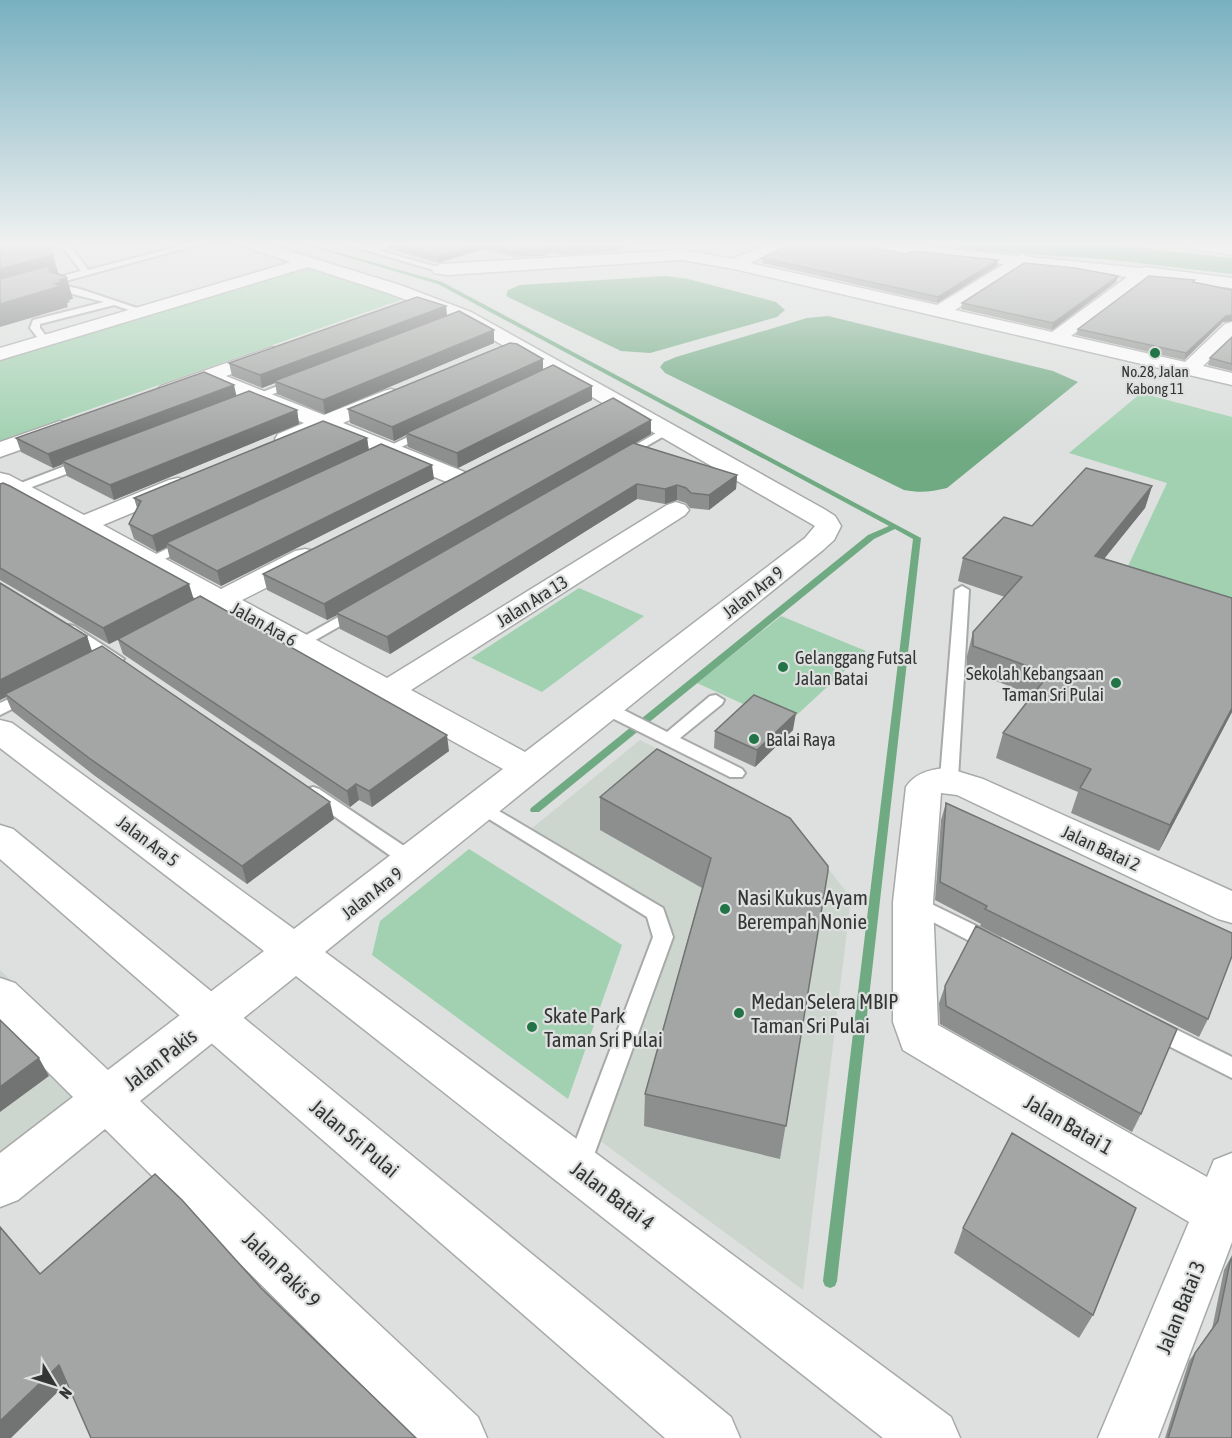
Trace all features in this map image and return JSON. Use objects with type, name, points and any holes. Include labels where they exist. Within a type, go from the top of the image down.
[{"type":"street","points":[[0,354],[147,309]]},
{"type":"street","points":[[388,311],[393,309]]},
{"type":"street","name":"Jalan Ara 9","points":[[213,1018],[814,544],[825,534],[828,526],[826,521],[815,514],[667,430],[613,400],[554,372],[515,344],[440,309]]},
{"type":"street","points":[[932,309],[1232,379]]},
{"type":"street","points":[[1056,338],[1095,309]]},
{"type":"street","points":[[1189,369],[1232,328]]},
{"type":"street","points":[[494,353],[515,344]]},
{"type":"street","points":[[145,398],[287,348]]},
{"type":"street","points":[[208,376],[387,449],[469,473],[427,494]]},
{"type":"street","points":[[269,446],[409,388]]},
{"type":"street","points":[[587,414],[613,400]]},
{"type":"street","points":[[0,450],[82,421]]},
{"type":"street","points":[[82,525],[203,474]]},
{"type":"street","name":"Jalan Ara 6","points":[[6,488],[149,561],[211,602],[300,643],[528,768]]},
{"type":"street","name":"Jalan Ara 13","points":[[388,691],[676,510]]},
{"type":"street","points":[[211,602],[324,547]]},
{"type":"street","name":"Jalan Ara 5","points":[[0,730],[296,952]]},
{"type":"street","points":[[913,902],[924,787],[935,780],[960,783]]},
{"type":"street","name":"Jalan Batai 2","points":[[960,783],[1232,908]]},
{"type":"street","name":"Jalan Sri Pulai","points":[[0,838],[710,1438]]},
{"type":"street","name":"Jalan Batai 1","points":[[913,902],[915,1022],[919,1037],[1225,1194]]},
{"type":"street","name":"Jalan Batai 4","points":[[296,952],[930,1438]]},
{"type":"street","name":"Jalan Pakis 9","points":[[0,996],[457,1438]]},
{"type":"street","name":"Jalan Pakis","points":[[0,1183],[213,1018]]},
{"type":"street","name":"Jalan Batai 3","points":[[1128,1438],[1225,1194]]},
{"type":"lane","points":[[45,341],[35,328],[36,322],[88,309]]},
{"type":"lane","points":[[134,309],[141,311]]},
{"type":"lane","points":[[236,405],[312,375]]},
{"type":"lane","points":[[365,459],[441,424]]},
{"type":"lane","points":[[606,466],[667,430]]},
{"type":"lane","points":[[6,488],[93,459]]},
{"type":"lane","points":[[149,561],[203,535]]},
{"type":"lane","points":[[960,783],[962,590]]},
{"type":"lane","points":[[300,643],[371,602]]},
{"type":"lane","points":[[59,623],[128,667]]},
{"type":"lane","points":[[88,664],[127,643]]},
{"type":"lane","points":[[0,710],[39,690]]},
{"type":"lane","points":[[669,739],[716,700]]},
{"type":"lane","points":[[606,708],[736,773]]},
{"type":"lane","points":[[295,781],[412,861]]},
{"type":"lane","points":[[482,807],[656,913],[663,937],[577,1168]]},
{"type":"lane","points":[[913,902],[1008,952]]},
{"type":"lane","points":[[1136,1018],[1232,1068]]},
{"type":"shaded area","points":[[170,309],[374,309],[0,441],[0,361]]},
{"type":"shaded area","points":[[533,309],[785,310],[777,317],[650,353],[621,351]]},
{"type":"shaded area","points":[[828,316],[1053,371],[1078,382],[947,488],[920,492],[904,490],[665,373],[660,367],[664,362],[676,357],[807,318]]},
{"type":"shaded area","points":[[1141,393],[1232,417],[1232,598],[1128,566],[1167,483],[1069,453]]},
{"type":"shaded area","points":[[579,588],[644,616],[542,692],[471,658]]},
{"type":"shaded area","name":"Gelanggang Futsal Jalan Batai","points":[[781,616],[866,651],[787,724],[697,683]]},
{"type":"shaded area","points":[[640,740],[753,797],[797,828],[851,898],[803,1290],[599,1140],[675,935],[662,907],[531,829]]},
{"type":"shaded area","name":"Skate Park Taman Sri Pulai","points":[[469,849],[622,945],[568,1099],[372,955],[380,921]]},
{"type":"shaded area","points":[[0,970],[116,1079],[0,1169]]},
{"type":"building","points":[[383,309],[438,309],[260,375],[229,363]]},
{"type":"building","points":[[990,309],[1072,309],[1053,323]]},
{"type":"building","points":[[1105,309],[1232,309],[1232,315],[1226,316],[1186,353],[1078,329]]},
{"type":"building","points":[[459,311],[494,330],[323,400],[274,381]]},
{"type":"building","points":[[1232,337],[1232,364],[1210,358]]},
{"type":"building","points":[[510,343],[517,344],[543,359],[392,427],[348,409]]},
{"type":"building","points":[[553,365],[592,386],[457,453],[406,433]]},
{"type":"building","points":[[204,372],[234,385],[48,454],[16,438]]},
{"type":"building","points":[[249,391],[297,410],[110,485],[62,461]]},
{"type":"building","points":[[613,398],[651,420],[324,604],[263,574]]},
{"type":"building","points":[[323,421],[367,438],[152,536],[129,524],[141,501],[134,498]]},
{"type":"building","points":[[633,443],[737,475],[709,495],[691,493],[686,488],[677,485],[665,489],[637,484],[387,637],[336,613]]},
{"type":"building","points":[[381,444],[432,465],[217,571],[166,543]]},
{"type":"building","name":"Sekolah Kebangsaan Taman Sri Pulai","points":[[1086,468],[1152,486],[1095,556],[1232,598],[1232,708],[1170,825],[1080,788],[1091,769],[1003,733],[1049,674],[973,646],[973,632],[1022,577],[963,558],[1004,517],[1032,526]]},
{"type":"building","points":[[3,483],[189,584],[103,628],[0,568],[0,484]]},
{"type":"building","points":[[0,583],[87,636],[0,680]]},
{"type":"building","points":[[200,596],[447,735],[369,791],[356,784],[347,791],[118,639]]},
{"type":"building","points":[[102,646],[330,802],[242,866],[89,758],[5,694]]},
{"type":"building","points":[[754,695],[796,713],[757,750],[715,731]]},
{"type":"building","name":"Medan Selera MBIP Taman Sri Pulai","points":[[657,749],[790,818],[828,866],[786,1126],[645,1094],[711,858],[600,797]]},
{"type":"building","points":[[946,803],[1232,933],[1232,956],[1208,1019],[985,909],[987,906],[940,882]]},
{"type":"building","points":[[976,926],[1177,1029],[1141,1114],[946,1006],[945,986]]},
{"type":"building","points":[[0,1020],[39,1058],[0,1087]]},
{"type":"building","points":[[1012,1133],[1136,1208],[1093,1315],[963,1228]]},
{"type":"building","points":[[155,1174],[182,1200],[261,1288],[416,1438],[91,1438],[59,1365],[0,1421],[0,1227],[40,1274]]},
{"type":"building","points":[[1232,1258],[1232,1438],[1168,1438],[1195,1353],[1218,1321]]},
{"type":"waterway","points":[[489,309],[895,526]]},
{"type":"waterway","points":[[535,810],[871,537],[895,526]]},
{"type":"waterway","points":[[830,1281],[917,538],[895,526]]},
{"type":"place","name":"No.28, Jalan Kabong 11","points":[[1155,353]]},
{"type":"place","name":"Gelanggang Futsal Jalan Batai","points":[[783,667]]},
{"type":"place","name":"Sekolah Kebangsaan Taman Sri Pulai","points":[[1116,683]]},
{"type":"place","name":"Balai Raya","points":[[754,739]]},
{"type":"place","name":"Nasi Kukus Ayam Berempah Nonie","points":[[725,909]]},
{"type":"place","name":"Medan Selera MBIP Taman Sri Pulai","points":[[739,1013]]},
{"type":"place","name":"Skate Park Taman Sri Pulai","points":[[532,1027]]}]
